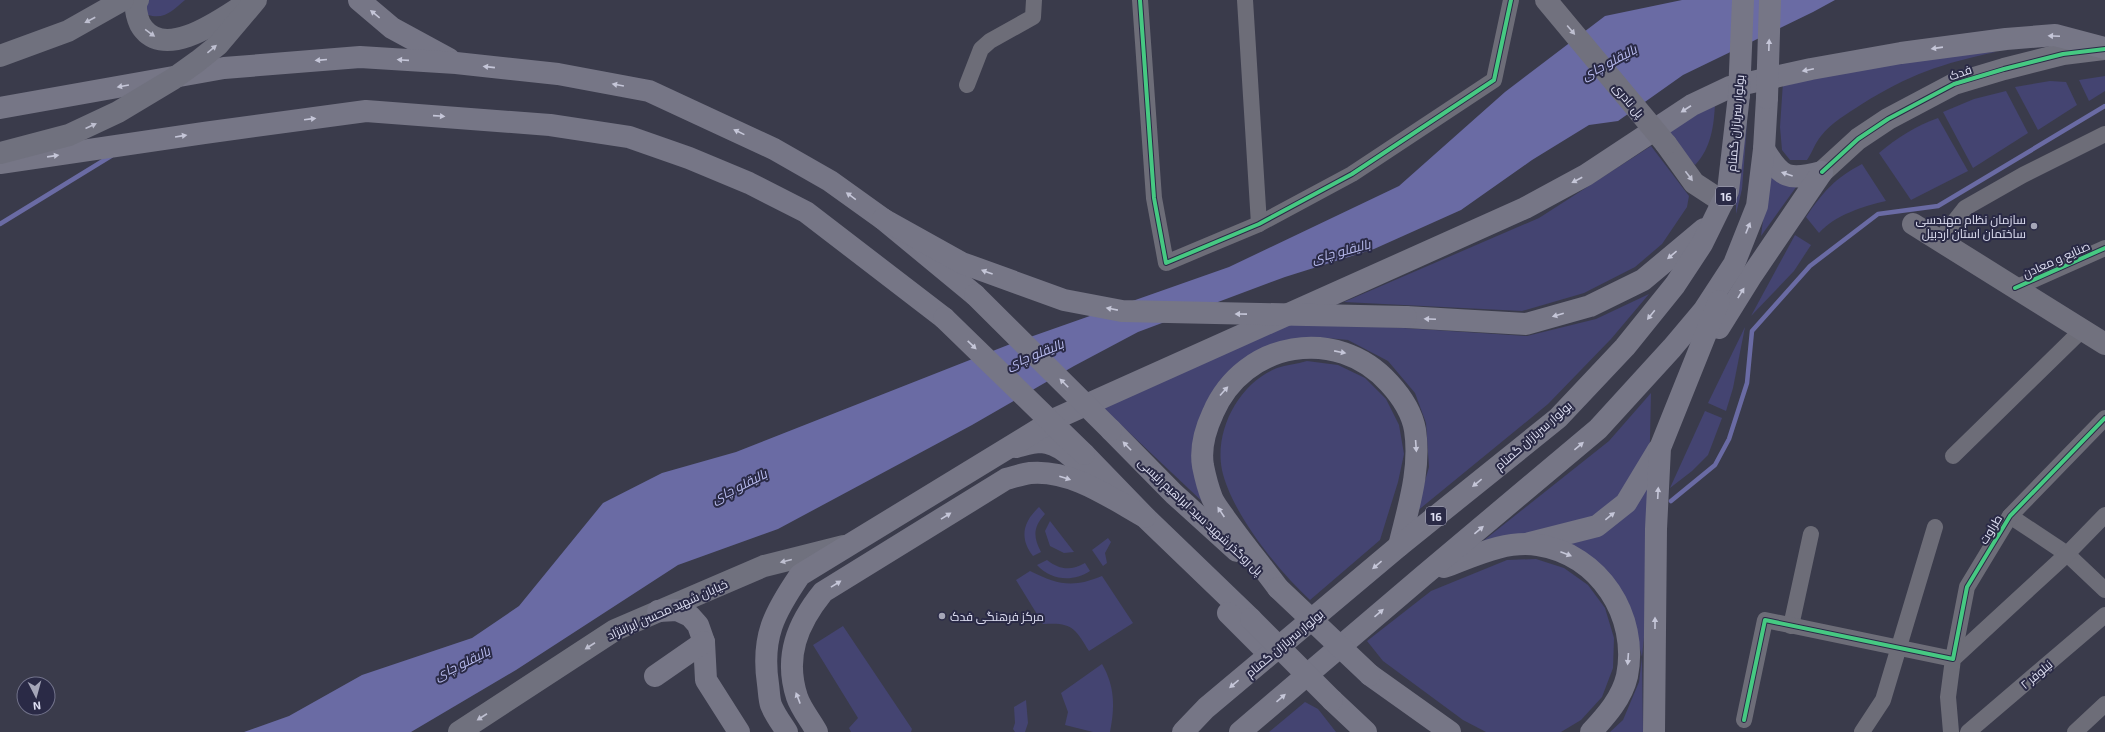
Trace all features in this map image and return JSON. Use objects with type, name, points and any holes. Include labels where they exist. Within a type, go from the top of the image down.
[{"type":"highway","points":[[359,0],[392,28],[456,63]]},
{"type":"highway","name":"بولوار سربازان گمنام","points":[[1183,732],[1206,708],[1399,546],[1558,418],[1625,347],[1675,285],[1702,244],[1728,192],[1739,95],[1743,0]]},
{"type":"highway","points":[[1522,545],[1597,526],[1626,503],[1660,448],[1691,374],[1757,206],[1764,149],[1770,0]]},
{"type":"highway","points":[[787,732],[771,705],[767,674],[767,643],[771,623],[783,600],[800,575],[1057,418],[1525,208],[1586,175],[1692,105],[1730,87],[1818,68],[1901,53],[1983,42],[2055,35],[2105,49]]},
{"type":"highway","points":[[0,108],[224,68],[360,57],[456,63],[558,74],[649,91],[774,149],[830,180],[883,219],[962,263],[1064,300],[1122,311],[1406,317],[1526,324],[1590,306],[1643,280],[1713,222]]},
{"type":"highway","points":[[0,163],[366,111],[550,124],[629,137],[689,158],[742,180],[806,212],[944,318],[1084,454],[1145,517],[1366,732]]},
{"type":"highway","points":[[1764,149],[1774,166],[1781,173],[1794,177],[1803,177],[1822,172]]},
{"type":"highway","points":[[1691,374],[1752,275],[1822,172]]},
{"type":"highway","name":"پل روگذر شهید سید ابراهیم رئیسی","points":[[883,219],[975,295],[1174,494],[1278,588],[1431,732]]},
{"type":"highway","points":[[1240,732],[1598,429],[1672,348],[1704,310],[1734,264]]},
{"type":"highway","points":[[1278,588],[1232,528],[1212,499],[1203,464],[1206,429],[1220,396],[1244,370],[1276,352],[1311,347],[1346,353],[1378,370],[1401,396],[1415,429],[1418,464],[1399,546]]},
{"type":"highway","points":[[1007,449],[1042,442],[1056,447],[1066,453],[1088,474],[1116,517],[1141,528],[1263,648],[1278,648]]},
{"type":"highway","points":[[1654,732],[1656,529],[1660,448]]},
{"type":"highway","points":[[817,732],[797,699],[793,676],[793,653],[796,636],[812,606],[823,592],[1006,479],[1030,473],[1053,474],[1086,484],[1145,517]]},
{"type":"highway","points":[[1423,576],[1503,545],[1538,545],[1571,556],[1600,577],[1620,607],[1629,641],[1626,676],[1612,709],[1592,732]]},
{"type":"highway","points":[[658,611],[677,610],[690,616],[698,625],[704,642],[706,680],[739,732]]},
{"type":"highway","points":[[655,676],[704,642]]},
{"type":"highway","points":[[1370,675],[1450,732]]},
{"type":"highway","points":[[1332,700],[1356,732]]},
{"type":"main road","points":[[0,56],[68,31],[94,18],[123,0]]},
{"type":"main road","points":[[138,0],[136,14],[140,24],[148,33],[158,38],[169,40],[195,34],[215,24],[251,0]]},
{"type":"main road","points":[[0,153],[69,135],[118,112],[173,79],[218,45],[256,0]]},
{"type":"main road","name":"خیابان شهید محسن ایراننژاد","points":[[459,732],[615,630],[764,566],[851,544]]},
{"type":"street","points":[[967,85],[981,49],[990,40],[1033,17],[1034,0]]},
{"type":"street","points":[[1140,0],[1154,198],[1166,263],[1259,224],[1352,174],[1494,80],[1511,0]]},
{"type":"street","points":[[1245,0],[1259,224]]},
{"type":"street","name":"پل نادری","points":[[1546,0],[1666,144],[1694,182],[1723,202]]},
{"type":"street","name":"فدک","points":[[1822,172],[1864,135],[1888,119],[1954,84],[2004,68],[2063,54],[2105,49]]},
{"type":"street","points":[[1939,241],[1965,208],[2023,175],[2105,134]]},
{"type":"street","points":[[1913,224],[2105,344]]},
{"type":"street","name":"صنایع و معادن","points":[[2015,288],[2105,248]]},
{"type":"street","points":[[1953,456],[2082,330]]},
{"type":"street","name":"طراوت","points":[[1951,732],[1948,697],[1953,659],[1967,587],[2010,516],[2105,418]]},
{"type":"street","points":[[1744,720],[1765,620],[1953,659],[2067,554],[2105,515]]},
{"type":"street","points":[[2010,516],[2067,554],[2105,590]]},
{"type":"street","points":[[1862,732],[1884,700],[1935,527]]},
{"type":"street","points":[[1791,626],[1811,534]]},
{"type":"street","name":"نیلوفر ۲","points":[[1968,732],[2105,615]]},
{"type":"street","points":[[2075,732],[2105,704]]},
{"type":"shaded area","points":[[147,0],[185,0],[168,13],[154,16],[148,15],[144,8]]},
{"type":"shaded area","points":[[1753,0],[1742,189],[1736,214],[1736,193]]},
{"type":"shaded area","points":[[1996,52],[1926,71],[1879,94],[1862,104],[1825,131],[1807,160],[1790,160],[1782,150],[1780,127],[1783,82],[1940,54]]},
{"type":"shaded area","points":[[2105,76],[2105,91],[2089,101],[2079,80]]},
{"type":"shaded area","points":[[2050,81],[2066,82],[2077,105],[2038,130],[2015,87]]},
{"type":"shaded area","points":[[2006,91],[2028,133],[1973,168],[1943,112],[1974,99]]},
{"type":"shaded area","points":[[1715,103],[1711,136],[1705,151],[1695,165],[1666,134]]},
{"type":"shaded area","points":[[1938,118],[1968,171],[1911,200],[1879,153],[1907,133]]},
{"type":"shaded area","points":[[1651,146],[1689,196],[1687,207],[1662,244],[1635,267],[1584,293],[1522,311],[1344,302],[1539,218]]},
{"type":"shaded area","points":[[1862,164],[1886,201],[1841,216],[1819,233],[1806,217],[1830,186]]},
{"type":"shaded area","points":[[1769,171],[1799,183],[1761,236]]},
{"type":"shaded area","points":[[1795,235],[1811,245],[1794,271],[1751,316]]},
{"type":"shaded area","points":[[1649,294],[1611,339],[1548,404],[1416,512],[1429,467],[1426,423],[1415,393],[1388,361],[1348,340],[1327,338],[1276,344],[1215,389],[1207,506],[1100,405],[1274,326],[1327,323],[1527,336],[1596,319]]},
{"type":"shaded area","points":[[1745,327],[1733,388],[1726,411],[1708,403]]},
{"type":"shaded area","points":[[1307,361],[1338,365],[1365,378],[1386,399],[1399,425],[1404,454],[1398,482],[1380,540],[1310,600],[1297,588],[1270,557],[1245,522],[1227,486],[1222,470],[1221,455],[1222,439],[1232,410],[1241,396],[1251,385],[1263,375],[1277,368]]},
{"type":"shaded area","points":[[1651,393],[1646,617],[1642,657],[1628,602],[1576,548],[1478,545],[1609,441]]},
{"type":"shaded area","points":[[1705,411],[1722,418],[1708,455],[1692,471],[1670,488]]},
{"type":"shaded area","points":[[1039,507],[1045,514],[1036,528],[1037,542],[1041,552],[1033,556],[1026,543],[1025,530],[1029,518]]},
{"type":"shaded area","points":[[1050,521],[1074,552],[1064,553],[1050,546],[1045,531]]},
{"type":"shaded area","points":[[1108,538],[1111,542],[1105,553],[1107,563],[1103,566],[1092,550]]},
{"type":"shaded area","points":[[1536,559],[1564,568],[1588,585],[1605,608],[1614,638],[1613,668],[1602,697],[1581,720],[1561,732],[1486,732],[1463,720],[1383,661],[1367,641],[1431,591],[1507,560]]},
{"type":"shaded area","points":[[1047,560],[1056,566],[1066,568],[1080,566],[1085,563],[1090,571],[1077,577],[1056,577],[1049,574],[1037,565]]},
{"type":"shaded area","points":[[1030,571],[1057,582],[1066,583],[1082,582],[1102,576],[1133,623],[1089,651],[1072,628],[1060,624],[1043,624],[1016,580]]},
{"type":"shaded area","points":[[843,626],[912,729],[911,732],[851,732],[849,728],[858,718],[813,645]]},
{"type":"shaded area","points":[[1642,657],[1643,732],[1610,732],[1623,720],[1639,682]]},
{"type":"shaded area","points":[[1102,664],[1112,689],[1113,697],[1113,714],[1110,732],[1093,732],[1065,725],[1068,712],[1061,693]]},
{"type":"shaded area","points":[[1026,700],[1028,723],[1025,732],[1015,732],[1013,729],[1015,723],[1014,707]]},
{"type":"shaded area","points":[[1305,702],[1318,709],[1336,732],[1269,732]]},
{"type":"water","name":"بالیقلو چای","points":[[1682,0],[1835,0],[1683,75],[1618,121],[1589,125],[1532,160],[1461,210],[1374,249],[1285,277],[1138,332],[1074,366],[972,425],[778,529],[678,565],[516,670],[411,732],[244,732],[289,716],[362,675],[472,638],[519,606],[603,503],[662,473],[736,452],[1013,343],[1229,267],[1399,186],[1505,92],[1605,16]]},
{"type":"waterway","points":[[1671,501],[1715,465],[1729,439],[1747,383],[1752,331],[1810,266],[1878,214],[1938,206],[2105,106]]},
{"type":"waterway","points":[[0,224],[111,156]]},
{"type":"cycle path","points":[[1140,0],[1154,198],[1166,263],[1259,224],[1352,174],[1494,80],[1511,0]]},
{"type":"cycle path","points":[[1822,172],[1858,139],[1888,119],[1954,84],[2063,54],[2105,49]]},
{"type":"cycle path","points":[[2015,288],[2105,248]]},
{"type":"cycle path","points":[[1744,720],[1765,620],[1953,659],[1967,587],[2010,516],[2105,418]]},
{"type":"place","name":"سازمان نظام مهندسی ساختمان استان اردبیل","points":[[2034,226]]},
{"type":"place","name":"مرکز فرهنگی فدک","points":[[942,616]]}]
